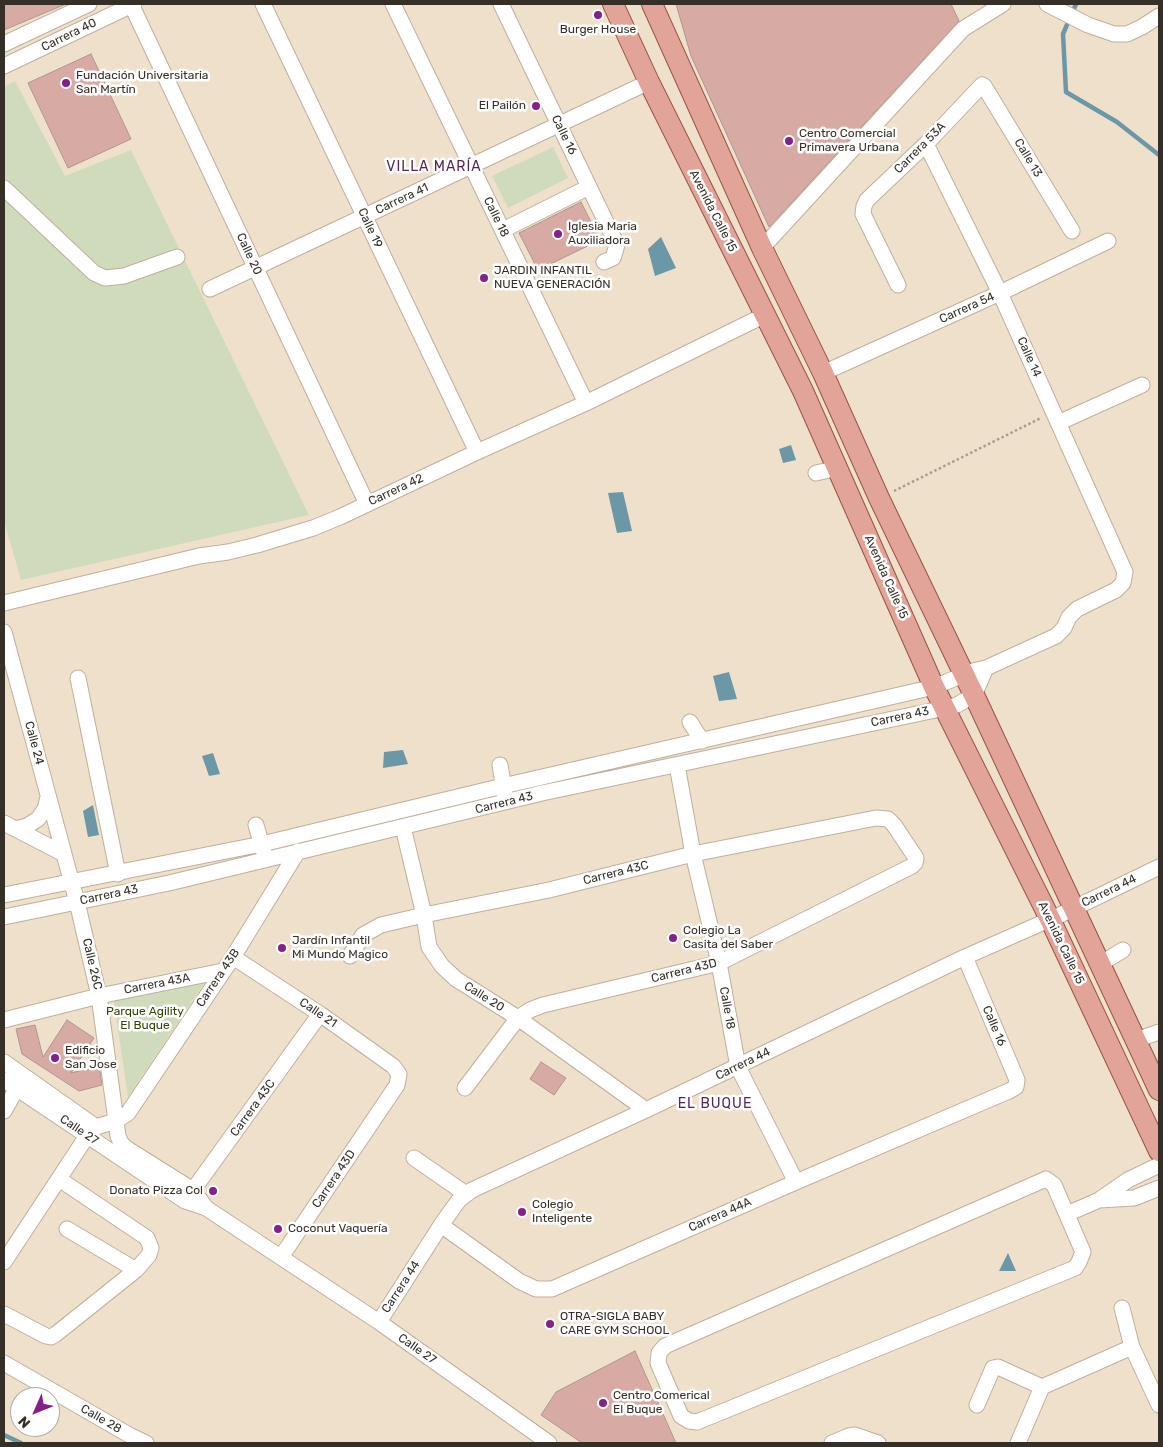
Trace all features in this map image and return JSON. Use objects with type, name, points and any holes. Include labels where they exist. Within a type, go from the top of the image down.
[{"type":"main road","name":"Avenida Calle 15","points":[[613,4],[649,82],[803,391],[934,687],[1050,919],[1159,1151]]},
{"type":"main road","points":[[652,4],[762,248],[823,373],[879,498],[974,694],[1159,1090]]},
{"type":"street","name":"Carrera 40","points":[[4,44],[89,4]]},
{"type":"street","name":"Carrera 40","points":[[4,66],[132,4]]},
{"type":"street","name":"Calle 20","points":[[132,4],[367,504]]},
{"type":"street","name":"Calle 19","points":[[263,4],[477,452]]},
{"type":"street","name":"Calle 18","points":[[393,4],[586,403]]},
{"type":"street","name":"Calle 16","points":[[501,4],[617,245],[613,258],[604,262]]},
{"type":"street","points":[[762,248],[964,29],[1003,4]]},
{"type":"street","points":[[1051,6],[1088,25],[1114,34],[1127,34],[1159,16]]},
{"type":"street","name":"Carrera 41","points":[[210,289],[649,82]]},
{"type":"street","name":"Carrera 53A","points":[[898,285],[863,214],[864,206],[867,200],[926,144],[980,86],[984,86]]},
{"type":"street","name":"Calle 13","points":[[984,86],[1072,231]]},
{"type":"street","name":"Calle 14","points":[[926,144],[1000,294],[1125,572]]},
{"type":"street","points":[[503,230],[590,187]]},
{"type":"street","points":[[4,188],[94,273],[105,278],[124,276],[177,257]]},
{"type":"street","name":"Carrera 54","points":[[823,373],[1000,294],[1108,241]]},
{"type":"street","name":"Carrera 42","points":[[4,603],[199,556],[257,545],[313,528],[586,403],[765,315]]},
{"type":"street","points":[[1056,418],[1142,385]]},
{"type":"street","points":[[816,473],[838,468]]},
{"type":"street","name":"Carrera 43","points":[[4,895],[118,874],[262,844],[503,786],[934,687],[964,673],[986,668],[1056,636],[1077,609],[1116,590],[1122,583],[1125,572]]},
{"type":"street","name":"Calle 24","points":[[4,632],[64,854]]},
{"type":"street","points":[[974,694],[986,668]]},
{"type":"street","points":[[78,678],[118,874]]},
{"type":"street","name":"Carrera 43","points":[[4,917],[169,883],[542,793],[945,708],[957,705],[974,694]]},
{"type":"street","points":[[690,722],[702,741]]},
{"type":"street","points":[[500,765],[506,802]]},
{"type":"street","name":"Calle 18","points":[[677,765],[693,854],[719,963],[738,1067],[796,1182]]},
{"type":"street","points":[[10,826],[28,826],[38,819],[45,809],[48,797]]},
{"type":"street","name":"Carrera 43C","points":[[350,956],[364,935],[381,925],[549,890],[693,854],[876,818],[888,819],[894,825],[916,858]]},
{"type":"street","points":[[256,825],[266,860]]},
{"type":"street","points":[[10,826],[64,854]]},
{"type":"street","name":"Calle 20","points":[[403,827],[424,915],[429,948],[442,966],[456,979],[518,1018],[646,1110]]},
{"type":"street","name":"Carrera 43B","points":[[91,1132],[116,1121],[128,1113],[233,958],[298,851]]},
{"type":"street","name":"Calle 26C","points":[[64,854],[99,996],[118,1136],[121,1142]]},
{"type":"street","name":"Carrera 43D","points":[[465,1088],[518,1018],[530,1010],[543,1004],[719,963],[912,866],[916,858]]},
{"type":"street","name":"Carrera 44","points":[[379,1322],[441,1225],[459,1200],[472,1190],[738,1067],[965,957],[1159,867]]},
{"type":"street","points":[[1100,964],[1122,950]]},
{"type":"street","name":"Calle 16","points":[[965,957],[1017,1080],[1016,1087],[1009,1091]]},
{"type":"street","name":"Calle 21","points":[[233,958],[320,1014],[394,1066],[399,1074]]},
{"type":"street","name":"Carrera 43A","points":[[4,1020],[99,996],[223,971]]},
{"type":"street","name":"Carrera 43C","points":[[189,1196],[320,1014]]},
{"type":"street","points":[[1136,1040],[1159,1032]]},
{"type":"street","name":"Calle 27","points":[[4,1062],[91,1132]]},
{"type":"street","name":"Carrera 43D","points":[[281,1257],[397,1085],[399,1074]]},
{"type":"street","name":"Calle 27","points":[[4,1080],[91,1132],[379,1322],[550,1443]]},
{"type":"street","points":[[4,1111],[17,1088]]},
{"type":"street","name":"Carrera 44A","points":[[441,1225],[519,1281],[536,1289],[552,1289],[1009,1091]]},
{"type":"street","points":[[4,1262],[91,1132]]},
{"type":"street","name":"Calle 27","points":[[121,1142],[126,1148],[189,1196]]},
{"type":"street","points":[[414,1158],[466,1194]]},
{"type":"street","points":[[1067,1214],[1099,1200],[1128,1180],[1159,1165]]},
{"type":"street","points":[[4,1314],[46,1336],[56,1334],[136,1270],[150,1255],[152,1248],[147,1238],[59,1179]]},
{"type":"street","points":[[1046,1179],[1054,1185],[1067,1214],[1083,1252],[1075,1268],[697,1422],[689,1421],[681,1416],[658,1363],[658,1353],[665,1346],[1046,1179]]},
{"type":"street","points":[[1099,1200],[1134,1198],[1159,1188]]},
{"type":"street","points":[[67,1228],[136,1270]]},
{"type":"street","points":[[1122,1308],[1132,1347],[1159,1405]]},
{"type":"street","points":[[1018,1443],[1042,1387],[1132,1347]]},
{"type":"street","name":"Calle 28","points":[[4,1363],[146,1443]]},
{"type":"street","points":[[977,1404],[992,1368],[998,1367],[1042,1387]]},
{"type":"street","points":[[832,1443],[855,1435],[878,1443]]},
{"type":"path","points":[[879,498],[1056,418]]},
{"type":"green space","points":[[15,81],[65,176],[131,150],[309,515],[21,580],[4,521],[4,87]]},
{"type":"green space","points":[[553,147],[568,178],[508,208],[492,176]]},
{"type":"green space","name":"Parque Agility El Buque","points":[[207,979],[128,1097],[113,995]]},
{"type":"water","points":[[661,237],[676,268],[655,276],[648,249]]},
{"type":"water","points":[[791,445],[796,460],[783,463],[779,449]]},
{"type":"water","points":[[623,492],[632,531],[617,533],[608,493]]},
{"type":"water","points":[[729,672],[737,699],[719,701],[713,676]]},
{"type":"water","points":[[403,750],[408,764],[383,768],[384,752]]},
{"type":"water","points":[[213,753],[220,774],[209,776],[202,756]]},
{"type":"water","points":[[93,805],[99,835],[88,837],[83,811]]},
{"type":"water","points":[[1008,1253],[1016,1271],[999,1271]]},
{"type":"building","points":[[4,4],[66,4],[4,30]]},
{"type":"building","name":"Centro Comercial Primavera Urbana","points":[[676,4],[951,4],[959,21],[769,227],[691,56]]},
{"type":"building","name":"Fundación Universitaria San Martín","points":[[91,54],[131,139],[68,168],[28,83]]},
{"type":"building","name":"Iglesia Maria Auxiliadora","points":[[581,202],[600,240],[538,270],[519,233]]},
{"type":"building","name":"Edificio San Jose","points":[[67,1020],[94,1038],[71,1073],[99,1066],[102,1085],[79,1091],[22,1054],[16,1029],[35,1025],[43,1057]]},
{"type":"building","points":[[541,1062],[566,1078],[554,1095],[530,1079]]},
{"type":"building","name":"Centro Comerical El Buque","points":[[635,1351],[676,1443],[582,1443],[541,1415],[556,1392]]},
{"type":"waterway","points":[[1076,4],[1063,34],[1066,92],[1117,122],[1159,155]]},
{"type":"waterway","points":[[4,1435],[21,1443]]},
{"type":"place","name":"Burger House","points":[[598,15]]},
{"type":"place","name":"Fundación Universitaria San Martín","points":[[66,83]]},
{"type":"place","name":"El Pailón","points":[[536,106]]},
{"type":"place","name":"Centro Comercial Primavera Urbana","points":[[789,141]]},
{"type":"place","name":"Iglesia Maria Auxiliadora","points":[[558,234]]},
{"type":"place","name":"JARDIN INFANTIL NUEVA GENERACIÓN","points":[[484,278]]},
{"type":"place","name":"Colegio La Casita del Saber","points":[[673,938]]},
{"type":"place","name":"Jardín Infantil Mi Mundo Magico","points":[[282,948]]},
{"type":"place","name":"Edificio San Jose","points":[[55,1058]]},
{"type":"place","name":"Donato Pizza Col","points":[[213,1191]]},
{"type":"place","name":"Colegio Inteligente","points":[[522,1212]]},
{"type":"place","name":"Coconut Vaquería","points":[[278,1229]]},
{"type":"place","name":"OTRA-SIGLA BABY CARE GYM SCHOOL","points":[[550,1324]]},
{"type":"place","name":"Centro Comerical El Buque","points":[[603,1403]]},
{"type":"district","name":"VILLA MARÍA","points":[[434,167]]},
{"type":"district","name":"EL BUQUE","points":[[715,1104]]}]
